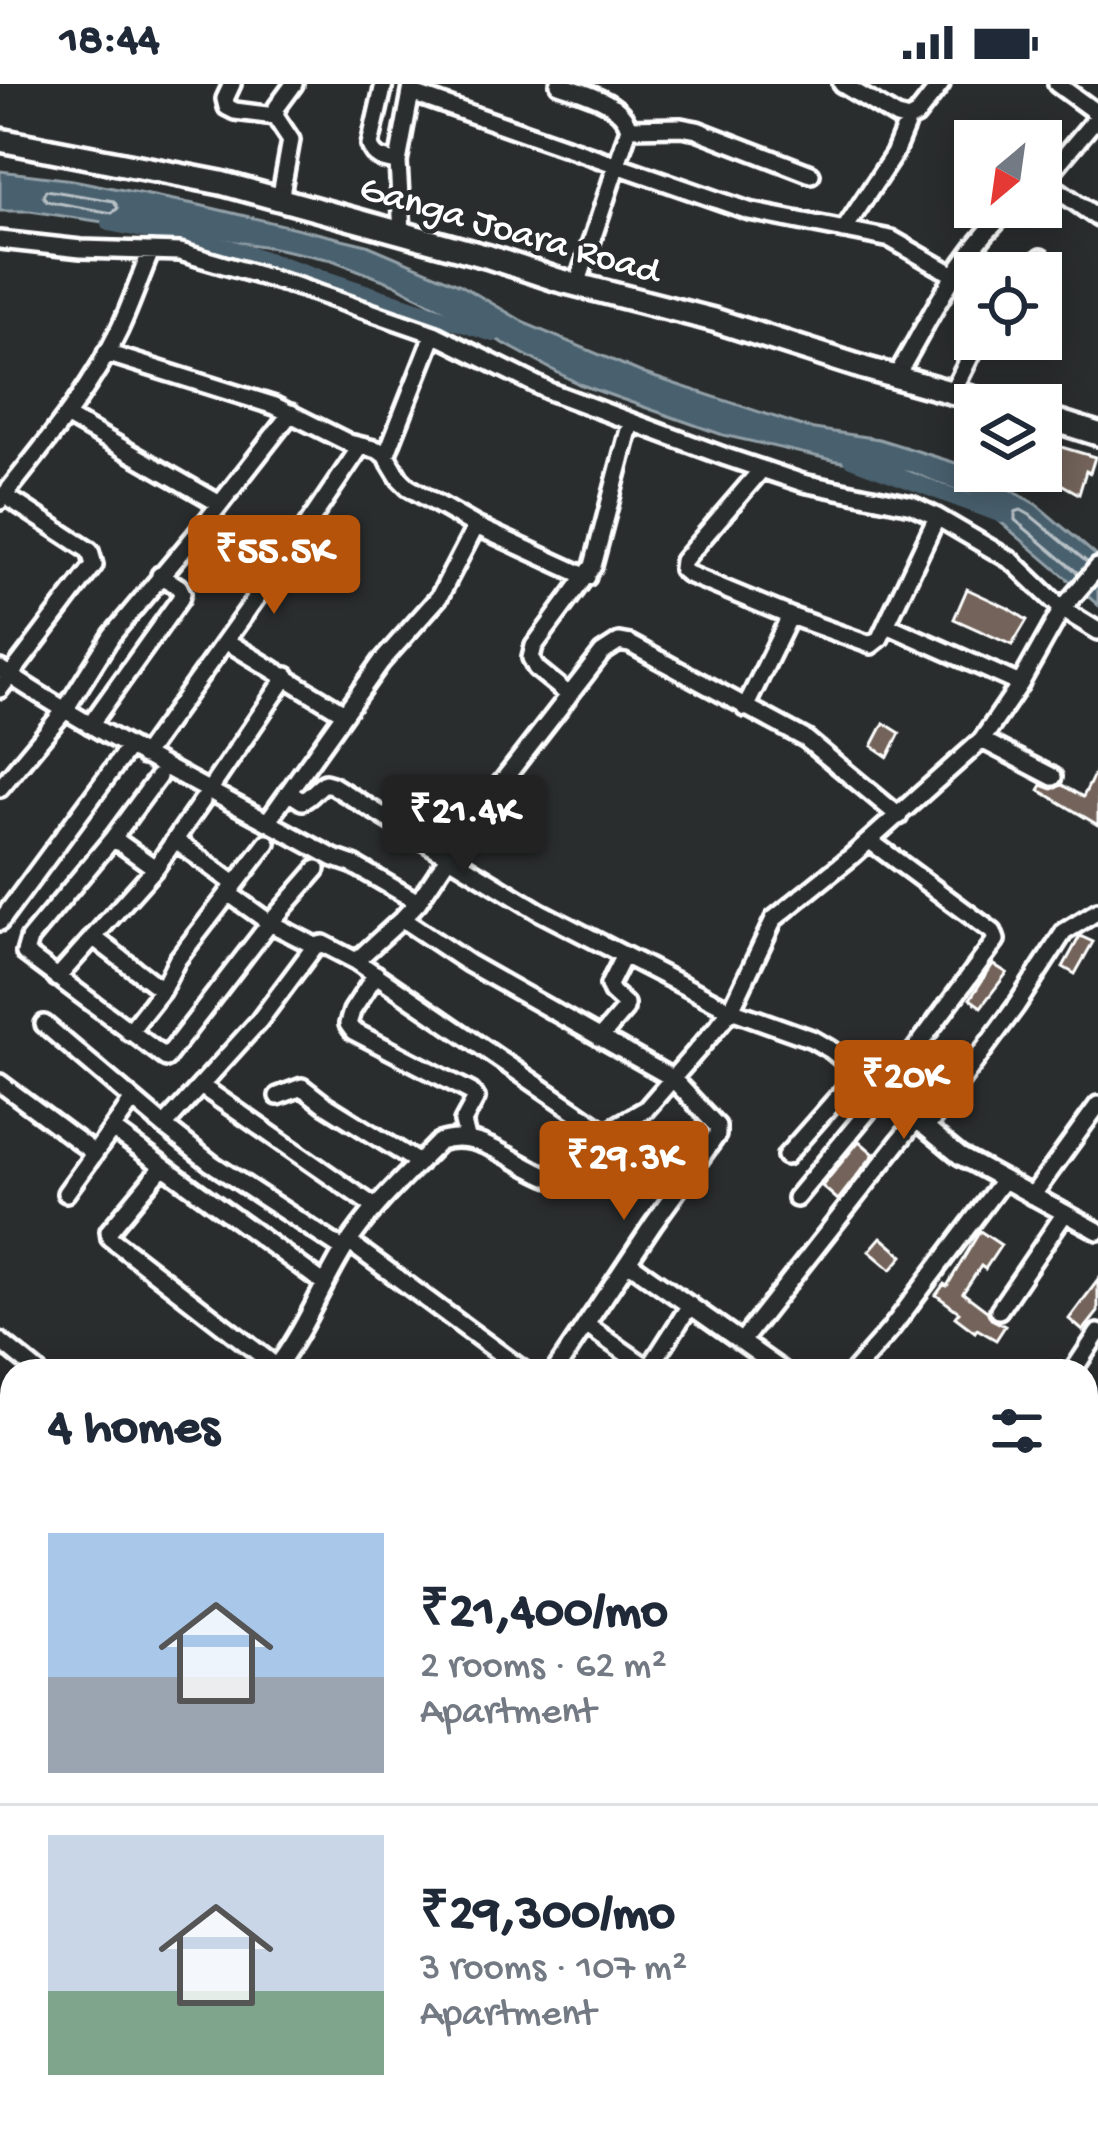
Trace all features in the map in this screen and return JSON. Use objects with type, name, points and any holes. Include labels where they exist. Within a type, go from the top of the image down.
[{"type":"main road","name":"Ganga Joara Road","points":[[0,140],[220,183],[714,320],[952,393]]},
{"type":"main road","points":[[1062,423],[1098,434]]},
{"type":"street","points":[[232,84],[225,99],[227,107],[275,116]]},
{"type":"street","points":[[280,200],[291,140],[275,116],[294,84]]},
{"type":"street","points":[[384,84],[370,145],[380,159],[398,162]]},
{"type":"street","points":[[559,84],[617,109],[629,128],[577,285]]},
{"type":"street","points":[[844,230],[894,154],[908,120],[941,84]]},
{"type":"street","points":[[1057,84],[1095,122],[1062,160]]},
{"type":"street","points":[[853,86],[908,120]]},
{"type":"street","points":[[402,232],[398,162],[412,88],[749,211],[901,243],[954,275],[895,378]]},
{"type":"street","points":[[629,128],[698,130],[811,174]]},
{"type":"street","points":[[1062,194],[1098,218]]},
{"type":"street","points":[[970,252],[992,228]]},
{"type":"street","points":[[0,240],[180,252],[434,334],[549,392],[762,469],[912,505],[1012,561],[1098,631]]},
{"type":"street","points":[[151,251],[106,353],[66,416],[2,498],[90,551],[94,565],[4,678],[136,751],[205,796],[354,865],[418,902]]},
{"type":"street","points":[[386,456],[434,334]]},
{"type":"street","points":[[106,353],[291,413],[378,450],[408,487],[476,526],[587,578]]},
{"type":"street","points":[[952,393],[968,360]]},
{"type":"street","points":[[0,788],[65,710],[103,646],[291,413]]},
{"type":"street","points":[[66,416],[220,504]]},
{"type":"street","points":[[569,695],[536,668],[531,658],[534,646],[587,578],[631,422]]},
{"type":"street","points":[[0,922],[226,640],[361,446]]},
{"type":"street","points":[[762,469],[683,561],[682,569],[871,645],[886,625],[938,517]]},
{"type":"street","points":[[267,822],[380,662],[439,597],[476,526]]},
{"type":"street","points":[[283,1359],[346,1246],[375,1207],[439,1142],[467,1138],[551,1178],[568,1170],[606,1132],[646,1109],[731,1010],[774,919],[982,740],[1065,605],[1098,567]]},
{"type":"street","points":[[90,725],[180,599],[179,587],[160,575]]},
{"type":"street","points":[[745,708],[790,616]]},
{"type":"street","points":[[886,625],[1020,684]]},
{"type":"street","points":[[226,640],[344,713]]},
{"type":"street","points":[[356,961],[418,902],[569,695],[602,653],[619,642],[806,739],[899,816]]},
{"type":"street","points":[[58,978],[176,841],[287,676]]},
{"type":"street","points":[[982,740],[1053,777]]},
{"type":"street","points":[[158,777],[29,939],[25,953],[166,1058],[317,869]]},
{"type":"street","points":[[288,792],[302,801],[319,786],[332,785],[540,912],[731,1010],[812,1039],[960,1156],[1098,1231]]},
{"type":"street","points":[[113,838],[155,868]]},
{"type":"street","points":[[176,841],[270,923],[315,946]]},
{"type":"street","points":[[796,1198],[883,1093],[996,940],[993,932],[870,841]]},
{"type":"street","points":[[129,1032],[177,960],[267,843]]},
{"type":"street","points":[[742,1341],[1016,1006],[1064,932],[1098,911]]},
{"type":"street","points":[[402,919],[452,953],[672,1078],[717,1126],[717,1135],[563,1359]]},
{"type":"street","points":[[93,937],[161,990]]},
{"type":"street","points":[[164,1126],[259,1021],[315,946],[323,944],[376,974],[606,1132]]},
{"type":"street","points":[[600,1038],[625,1009],[609,985],[624,955]]},
{"type":"street","points":[[376,974],[348,1024],[353,1031],[471,1092],[476,1098],[463,1122],[467,1138]]},
{"type":"street","points":[[44,1024],[212,1163],[346,1246],[507,1359]]},
{"type":"street","points":[[786,1156],[859,1073]]},
{"type":"street","points":[[0,1083],[94,1153]]},
{"type":"street","points":[[201,1086],[375,1207]]},
{"type":"street","points":[[278,1096],[302,1087],[418,1163]]},
{"type":"street","points":[[66,1193],[133,1100]]},
{"type":"street","points":[[1032,1196],[1098,1105]]},
{"type":"street","points":[[112,1129],[325,1284]]},
{"type":"street","points":[[163,1166],[110,1231],[110,1238],[264,1359]]},
{"type":"street","points":[[864,1359],[1003,1180]]},
{"type":"street","points":[[999,1310],[1065,1213]]},
{"type":"street","points":[[628,1262],[764,1359]]},
{"type":"street","points":[[658,1359],[690,1305]]},
{"type":"street","points":[[586,1325],[635,1359]]},
{"type":"street","points":[[1081,1359],[1098,1333]]},
{"type":"water","points":[[0,171],[199,205],[367,245],[461,285],[529,325],[645,374],[808,428],[879,439],[954,462],[954,490],[912,473],[723,435],[579,384],[394,284],[332,260],[30,211],[0,211]]},
{"type":"water","points":[[960,492],[1015,492],[1037,505],[1098,557],[1098,605]]},
{"type":"building","points":[[1062,447],[1095,457],[1079,494],[1062,485]]},
{"type":"building","points":[[967,589],[1027,620],[1012,645],[954,619]]},
{"type":"building","points":[[884,723],[900,733],[888,757],[872,746]]},
{"type":"building","points":[[1098,767],[1098,825],[1039,790],[1042,785],[1052,789],[1062,785],[1083,797]]},
{"type":"building","points":[[1080,936],[1093,942],[1075,974],[1063,967]]},
{"type":"building","points":[[993,964],[1007,973],[981,1007],[970,999]]},
{"type":"building","points":[[859,1141],[874,1154],[838,1200],[822,1186]]},
{"type":"building","points":[[980,1231],[1001,1245],[963,1293],[1005,1326],[996,1340],[955,1317],[959,1312],[936,1295],[947,1286]]},
{"type":"building","points":[[881,1237],[903,1256],[891,1270],[869,1251]]},
{"type":"building","points":[[1098,1280],[1098,1312],[1083,1331],[1069,1319]]},
{"type":"waterway","points":[[109,223],[231,248],[493,334]]},
{"type":"waterway","points":[[851,459],[1002,515]]}]
